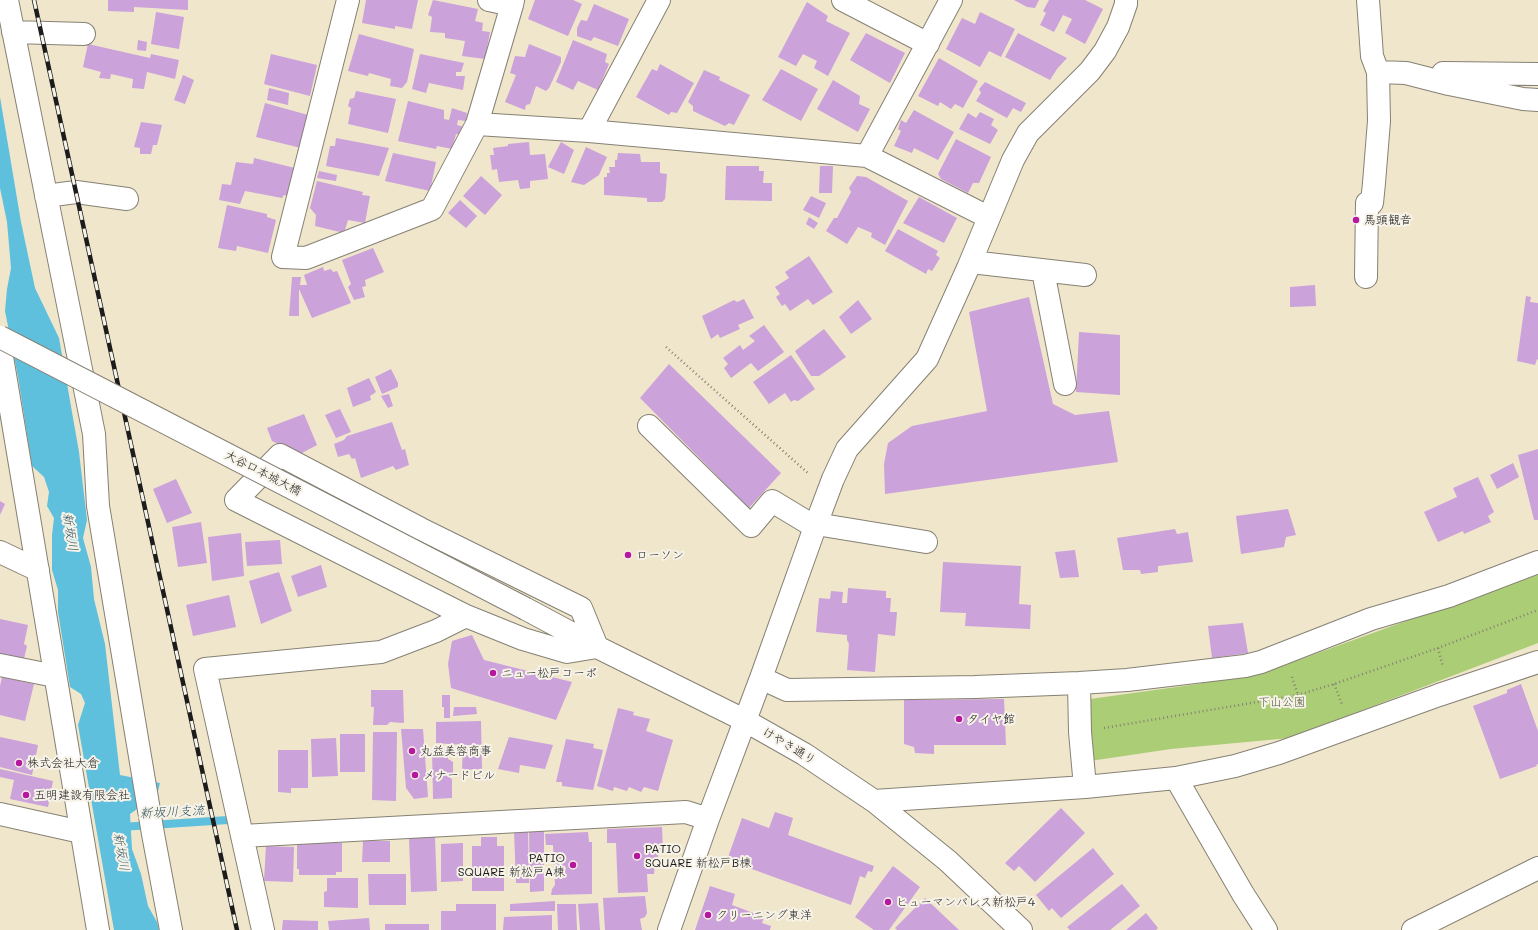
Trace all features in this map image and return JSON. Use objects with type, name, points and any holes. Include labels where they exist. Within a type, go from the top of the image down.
[{"type":"street","points":[[7,0],[94,434],[98,506],[151,825],[171,930]]},
{"type":"street","points":[[348,0],[282,257],[306,258],[432,209],[477,124],[513,2],[489,0]]},
{"type":"street","points":[[589,131],[660,0]]},
{"type":"street","points":[[842,0],[928,44]]},
{"type":"street","points":[[867,156],[951,0]]},
{"type":"street","points":[[669,930],[833,478],[847,449],[927,359],[971,262],[988,217],[1013,160],[1028,134],[1090,71],[1105,51],[1118,27],[1126,0]]},
{"type":"street","points":[[1366,277],[1367,203],[1372,203],[1379,120],[1378,72],[1372,56],[1368,0]]},
{"type":"street","points":[[13,32],[84,34]]},
{"type":"street","points":[[1378,72],[1538,74]]},
{"type":"street","points":[[1406,73],[1449,84],[1523,99],[1538,100]]},
{"type":"street","points":[[477,124],[589,131],[867,156],[988,217]]},
{"type":"street","points":[[46,196],[76,192],[127,199]]},
{"type":"street","points":[[971,262],[1086,275]]},
{"type":"street","points":[[1043,270],[1065,384]]},
{"type":"street","name":"大谷口本城大橋","points":[[0,337],[526,609]]},
{"type":"street","points":[[0,345],[3,375],[38,570],[98,930]]},
{"type":"street","points":[[649,426],[751,526],[772,501],[816,525],[926,542]]},
{"type":"street","points":[[280,455],[421,529],[581,608],[597,647],[567,652],[523,639],[466,616],[236,500],[280,455]]},
{"type":"street","points":[[0,552],[38,570]]},
{"type":"street","points":[[761,678],[787,690],[1079,683],[1127,680],[1245,666],[1261,662],[1371,619],[1449,596],[1538,562]]},
{"type":"street","name":"けやき通り","points":[[526,609],[597,647],[744,720],[804,754],[874,801],[948,861],[1021,930]]},
{"type":"street","points":[[263,930],[206,669],[381,652],[436,631],[466,616]]},
{"type":"street","points":[[874,801],[1176,778],[1234,766],[1279,753],[1439,695],[1538,662]]},
{"type":"street","points":[[0,665],[55,676]]},
{"type":"street","points":[[1079,683],[1080,732],[1085,786]]},
{"type":"street","points":[[1176,778],[1242,894],[1266,930]]},
{"type":"street","points":[[242,836],[686,812],[708,819]]},
{"type":"street","points":[[0,814],[81,832]]},
{"type":"street","points":[[1413,930],[1538,868]]},
{"type":"path","points":[[666,347],[814,478]]},
{"type":"path","points":[[1080,732],[1298,695],[1438,648],[1538,610]]},
{"type":"path","points":[[1438,648],[1444,672]]},
{"type":"path","points":[[1334,684],[1345,710]]},
{"type":"green space","name":"下山公園","points":[[1538,573],[1538,643],[1290,738],[1171,749],[1090,761],[1090,699],[1198,684],[1282,666]]},
{"type":"water","name":"新坂川","points":[[0,97],[21,222],[35,288],[59,338],[79,452],[87,520],[83,538],[91,567],[94,599],[105,644],[120,775],[160,783],[157,795],[130,814],[132,849],[141,874],[148,906],[157,922],[159,930],[114,930],[78,725],[85,703],[81,694],[70,687],[58,612],[58,590],[52,570],[52,535],[54,518],[47,506],[49,492],[44,477],[32,466],[18,377],[5,311],[11,268],[7,222],[0,188]]},
{"type":"building","points":[[108,0],[188,0],[188,10],[134,7],[134,12],[108,11]]},
{"type":"building","points":[[366,0],[418,0],[412,29],[395,26],[395,29],[362,23]]},
{"type":"building","points":[[433,0],[478,9],[475,21],[483,23],[482,31],[490,32],[485,59],[462,56],[465,41],[445,38],[445,33],[430,32],[432,17],[428,15]]},
{"type":"building","points":[[535,0],[573,0],[582,4],[568,36],[528,19]]},
{"type":"building","points":[[1014,0],[1039,0],[1035,8],[1027,7]]},
{"type":"building","points":[[1049,0],[1085,0],[1103,9],[1085,44],[1065,33],[1072,19],[1063,15],[1054,32],[1040,25],[1046,13],[1043,11]]},
{"type":"building","points":[[807,2],[828,16],[826,21],[850,33],[828,76],[814,68],[817,61],[803,54],[796,66],[778,57]]},
{"type":"building","points":[[594,4],[629,19],[618,46],[594,37],[591,41],[577,36],[577,28],[581,20],[587,21]]},
{"type":"building","points":[[156,12],[184,17],[179,49],[151,44]]},
{"type":"building","points":[[980,12],[1015,29],[1001,57],[989,51],[980,67],[946,49],[962,18],[975,24]]},
{"type":"building","points":[[866,33],[905,53],[890,83],[850,60]]},
{"type":"building","points":[[1018,33],[1067,58],[1050,80],[1005,57]]},
{"type":"building","points":[[359,34],[414,49],[407,82],[402,88],[390,86],[391,79],[369,73],[368,76],[348,71]]},
{"type":"building","points":[[138,40],[147,42],[146,51],[137,50]]},
{"type":"building","points":[[573,40],[607,54],[605,62],[609,64],[598,90],[578,81],[573,90],[556,82]]},
{"type":"building","points":[[88,44],[150,58],[151,54],[179,60],[175,79],[147,72],[144,89],[132,88],[133,79],[111,74],[110,79],[99,78],[101,72],[83,67]]},
{"type":"building","points":[[529,44],[561,57],[561,62],[549,88],[546,91],[536,86],[530,104],[526,105],[525,110],[505,102],[516,75],[510,73],[515,56],[525,57]]},
{"type":"building","points":[[271,54],[317,65],[310,96],[264,84]]},
{"type":"building","points":[[420,54],[464,63],[461,72],[456,72],[456,76],[465,76],[463,90],[429,83],[426,93],[412,89]]},
{"type":"building","points":[[939,58],[978,81],[963,108],[955,104],[951,109],[940,102],[938,106],[918,96]]},
{"type":"building","points":[[660,64],[694,83],[677,113],[671,112],[669,115],[636,97],[652,69],[657,71]]},
{"type":"building","points":[[781,69],[818,89],[801,121],[762,100]]},
{"type":"building","points":[[704,70],[720,77],[719,80],[750,95],[734,125],[729,123],[725,126],[693,111],[693,106],[688,102]]},
{"type":"building","points":[[183,75],[194,80],[185,104],[174,100]]},
{"type":"building","points":[[833,80],[860,96],[859,104],[870,109],[858,132],[817,109]]},
{"type":"building","points":[[985,82],[1026,103],[1021,112],[1013,108],[1007,118],[976,101],[981,93],[979,89]]},
{"type":"building","points":[[269,88],[289,93],[288,105],[267,100]]},
{"type":"building","points":[[356,91],[396,99],[388,133],[348,124],[351,108],[348,106],[350,99],[354,98]]},
{"type":"building","points":[[408,101],[444,110],[444,119],[449,120],[452,108],[467,113],[466,121],[458,120],[457,125],[464,127],[462,135],[456,134],[452,149],[437,146],[436,149],[398,141]]},
{"type":"building","points":[[265,103],[308,115],[303,132],[305,133],[301,148],[256,137]]},
{"type":"building","points":[[914,110],[954,132],[938,160],[914,148],[912,153],[894,146],[901,131],[898,129],[901,120],[906,123]]},
{"type":"building","points":[[980,112],[994,119],[991,125],[998,130],[990,144],[959,129],[968,113],[976,118]]},
{"type":"building","points":[[141,122],[162,125],[157,145],[153,145],[151,154],[140,154],[140,148],[134,147]]},
{"type":"building","points":[[336,138],[389,148],[379,176],[326,166],[330,146],[335,146]]},
{"type":"building","points":[[956,139],[991,157],[979,183],[973,183],[968,193],[941,179],[938,174]]},
{"type":"building","points":[[529,142],[530,155],[545,154],[548,179],[530,181],[530,188],[520,189],[518,180],[499,182],[497,169],[492,170],[490,155],[494,155],[493,148],[508,146],[508,144]]},
{"type":"building","points":[[561,142],[574,150],[564,174],[548,167]]},
{"type":"building","points":[[586,147],[607,157],[599,175],[584,185],[571,182]]},
{"type":"building","points":[[393,153],[436,162],[430,191],[385,181]]},
{"type":"building","points":[[618,153],[640,154],[641,162],[660,162],[660,173],[667,174],[665,199],[662,202],[647,202],[647,198],[604,195],[604,177],[607,177],[607,173],[610,173],[609,167],[615,167],[615,160],[617,160]]},
{"type":"building","points":[[254,158],[295,168],[288,196],[284,195],[282,198],[245,191],[240,204],[219,200],[222,184],[231,185],[236,162],[253,164]]},
{"type":"building","points":[[726,166],[759,166],[759,171],[764,171],[763,183],[772,183],[772,201],[725,200]]},
{"type":"building","points":[[820,166],[833,166],[832,193],[819,193]]},
{"type":"building","points":[[319,171],[337,175],[336,181],[317,178]]},
{"type":"building","points":[[481,176],[502,195],[485,215],[463,196]]},
{"type":"building","points":[[857,176],[866,177],[908,201],[885,245],[871,237],[872,233],[858,227],[847,244],[826,231],[834,218],[837,218],[851,192],[849,188]]},
{"type":"building","points":[[317,181],[363,192],[362,195],[370,196],[365,223],[348,220],[344,233],[315,226],[316,215],[310,208]]},
{"type":"building","points":[[811,196],[826,203],[819,218],[803,210]]},
{"type":"building","points":[[919,197],[957,218],[944,243],[903,223]]},
{"type":"building","points":[[460,200],[477,216],[466,228],[448,213]]},
{"type":"building","points":[[227,205],[267,214],[267,217],[276,220],[268,253],[237,246],[236,251],[218,248]]},
{"type":"building","points":[[809,217],[818,223],[814,229],[806,224]]},
{"type":"building","points":[[898,229],[938,251],[936,255],[940,258],[932,271],[928,269],[926,274],[885,251]]},
{"type":"building","points":[[373,248],[384,272],[365,280],[366,286],[362,287],[365,297],[354,300],[348,287],[351,284],[342,260]]},
{"type":"building","points":[[809,256],[833,292],[813,305],[808,299],[790,311],[785,304],[782,306],[776,297],[780,294],[775,287],[789,278],[785,272]]},
{"type":"building","points":[[323,267],[324,271],[331,269],[333,272],[337,271],[351,303],[312,318],[299,289],[299,316],[289,316],[292,277],[301,277],[300,285],[307,285],[304,275]]},
{"type":"building","points":[[1315,285],[1316,306],[1290,307],[1290,287]]},
{"type":"building","points":[[1526,296],[1531,297],[1530,302],[1538,303],[1538,360],[1537,359],[1535,365],[1517,361]]},
{"type":"building","points":[[1029,297],[1053,404],[1075,415],[1109,411],[1118,462],[885,494],[884,464],[888,443],[912,426],[987,411],[969,312]]},
{"type":"building","points":[[744,299],[754,318],[738,325],[740,329],[720,338],[718,334],[711,339],[702,316],[734,300],[737,302]]},
{"type":"building","points":[[858,300],[872,319],[851,334],[839,317]]},
{"type":"building","points":[[764,325],[784,352],[758,371],[751,363],[731,378],[724,368],[728,364],[723,358],[740,345],[743,350],[755,341],[749,336]]},
{"type":"building","points":[[824,329],[846,357],[819,376],[811,376],[795,351]]},
{"type":"building","points":[[1079,332],[1120,335],[1120,395],[1076,392]]},
{"type":"building","points":[[791,355],[815,389],[798,401],[794,400],[791,402],[785,393],[769,404],[753,382]]},
{"type":"building","points":[[669,364],[781,473],[749,508],[640,398]]},
{"type":"building","points":[[391,369],[398,383],[398,387],[382,394],[375,377]]},
{"type":"building","points":[[369,378],[376,392],[370,396],[371,400],[353,407],[347,388]]},
{"type":"building","points":[[389,394],[393,406],[388,408],[381,396]]},
{"type":"building","points":[[340,409],[351,432],[336,438],[325,415]]},
{"type":"building","points":[[304,414],[317,445],[300,454],[272,441],[267,428]]},
{"type":"building","points":[[392,422],[402,450],[405,449],[409,465],[396,470],[393,466],[361,478],[355,458],[352,459],[349,454],[338,457],[334,444],[344,440],[347,436]]},
{"type":"building","points":[[1538,449],[1538,520],[1534,520],[1518,455]]},
{"type":"building","points":[[1513,463],[1519,477],[1497,489],[1490,475]]},
{"type":"building","points":[[1478,477],[1494,512],[1488,516],[1491,522],[1464,534],[1463,531],[1438,542],[1424,512],[1457,497],[1453,488]]},
{"type":"building","points":[[176,479],[192,513],[167,523],[153,489]]},
{"type":"building","points":[[0,501],[5,504],[0,515]]},
{"type":"building","points":[[1288,509],[1296,535],[1286,537],[1284,547],[1241,554],[1236,516]]},
{"type":"building","points":[[201,522],[207,563],[178,567],[172,527]]},
{"type":"building","points":[[1175,529],[1177,534],[1188,532],[1193,562],[1158,566],[1158,572],[1141,574],[1140,570],[1123,570],[1117,538]]},
{"type":"building","points":[[241,533],[244,576],[212,581],[208,537]]},
{"type":"building","points":[[280,540],[282,564],[247,566],[245,542]]},
{"type":"building","points":[[1075,550],[1079,577],[1060,578],[1055,552]]},
{"type":"building","points":[[943,562],[1021,566],[1019,604],[1031,605],[1030,629],[965,626],[966,613],[940,612]]},
{"type":"building","points":[[321,565],[327,587],[298,597],[291,576]]},
{"type":"building","points":[[279,572],[292,611],[261,624],[249,581]]},
{"type":"building","points":[[848,588],[886,591],[886,598],[891,598],[890,612],[897,612],[895,636],[878,634],[875,672],[847,670],[849,644],[847,635],[816,632],[819,598],[830,599],[831,591],[843,592],[842,603],[847,603]]},
{"type":"building","points":[[229,595],[236,627],[193,636],[186,605]]},
{"type":"building","points":[[0,619],[28,625],[24,644],[27,646],[24,659],[0,654]]},
{"type":"building","points":[[1243,623],[1248,653],[1212,658],[1208,626]]},
{"type":"building","name":"ニュー松戸コーポ","points":[[472,635],[484,660],[572,682],[556,720],[451,688],[448,664],[452,641]]},
{"type":"building","points":[[2,677],[34,684],[25,721],[0,715],[0,686]]},
{"type":"building","points":[[1521,684],[1538,731],[1538,764],[1536,765],[1537,766],[1500,779],[1473,706],[1507,693],[1507,690]]},
{"type":"building","points":[[371,690],[403,690],[404,723],[390,722],[387,725],[373,725],[374,707],[371,707]]},
{"type":"building","points":[[442,695],[450,695],[450,718],[444,718]]},
{"type":"building","points":[[1004,699],[1006,745],[934,745],[934,754],[915,753],[914,747],[904,744],[904,700]]},
{"type":"building","points":[[454,707],[476,707],[477,714],[453,716]]},
{"type":"building","points":[[618,708],[634,712],[633,715],[650,719],[646,731],[673,740],[658,791],[644,787],[641,792],[629,787],[627,791],[614,787],[613,791],[597,786]]},
{"type":"building","points":[[481,721],[482,769],[462,770],[463,745],[436,743],[436,722]]},
{"type":"building","name":"メナードビル","points":[[401,729],[423,729],[428,797],[414,799],[406,788]]},
{"type":"building","points":[[373,732],[397,732],[396,801],[372,800]]},
{"type":"building","points":[[340,734],[365,734],[365,772],[340,772]]},
{"type":"building","points":[[0,737],[38,745],[32,775],[0,767]]},
{"type":"building","points":[[509,737],[553,745],[545,769],[520,765],[519,773],[498,769]]},
{"type":"building","points":[[336,738],[338,776],[312,777],[311,739]]},
{"type":"building","points":[[566,739],[594,744],[593,748],[603,750],[593,790],[562,786],[562,782],[556,782]]},
{"type":"building","points":[[432,748],[448,749],[448,759],[453,762],[453,773],[449,777],[452,779],[452,798],[433,799]]},
{"type":"building","points":[[278,750],[308,750],[308,788],[291,788],[291,793],[278,792]]},
{"type":"building","points":[[0,769],[53,781],[48,807],[10,799],[14,780],[0,777]]},
{"type":"building","points":[[1061,808],[1085,833],[1035,882],[1019,866],[1014,871],[1005,863]]},
{"type":"building","points":[[775,812],[793,818],[788,835],[874,866],[872,872],[868,871],[865,878],[860,876],[851,905],[727,860],[742,818],[769,828]]},
{"type":"building","name":"PATIO SQUARE 新松戸B棟","points":[[662,827],[663,850],[658,850],[658,861],[655,861],[654,874],[647,874],[648,892],[618,893],[616,843],[607,843],[607,829]]},
{"type":"building","points":[[529,829],[544,830],[544,891],[530,892]]},
{"type":"building","points":[[514,831],[528,831],[529,883],[516,883]]},
{"type":"building","name":"PATIO SQUARE 新松戸A棟","points":[[588,832],[589,842],[592,842],[592,894],[551,895],[552,889],[555,885],[553,845],[546,845],[545,834]]},
{"type":"building","points":[[435,837],[437,891],[411,892],[409,838]]},
{"type":"building","points":[[481,837],[497,837],[497,846],[504,846],[504,891],[472,891],[472,846],[481,846]]},
{"type":"building","points":[[363,841],[390,841],[390,862],[362,862]]},
{"type":"building","points":[[297,843],[342,843],[342,872],[336,872],[336,875],[299,875],[299,869],[297,869]]},
{"type":"building","points":[[463,843],[463,881],[441,882],[441,844]]},
{"type":"building","points":[[266,846],[294,847],[293,882],[264,881]]},
{"type":"building","points":[[1093,848],[1114,874],[1061,918],[1052,908],[1049,911],[1036,895]]},
{"type":"building","name":"ヒューマンパレス新松戸4","points":[[893,866],[920,887],[889,930],[874,930],[855,917]]},
{"type":"building","points":[[368,874],[406,874],[406,905],[369,905]]},
{"type":"building","points":[[327,878],[358,878],[358,908],[324,907],[324,892],[327,891]]},
{"type":"building","points":[[1122,884],[1140,906],[1110,930],[1070,930],[1067,927]]},
{"type":"building","points":[[710,886],[735,894],[732,905],[764,917],[762,923],[771,926],[770,930],[695,930]]},
{"type":"building","points":[[645,896],[647,913],[645,917],[640,919],[642,930],[605,930],[603,898]]},
{"type":"building","points":[[925,898],[959,930],[897,930],[895,928]]},
{"type":"building","points":[[555,901],[555,911],[510,911],[510,904]]},
{"type":"building","points":[[598,903],[600,930],[580,930],[578,904]]},
{"type":"building","points":[[456,904],[496,904],[496,930],[441,930],[441,911],[456,911]]},
{"type":"building","points":[[557,904],[576,904],[577,930],[558,930]]},
{"type":"building","points":[[1146,913],[1158,928],[1156,930],[1126,930]]},
{"type":"building","points":[[552,915],[552,930],[503,930],[504,917]]},
{"type":"building","points":[[369,918],[370,930],[329,930],[328,921]]},
{"type":"building","points":[[283,920],[318,921],[318,930],[282,930]]},
{"type":"building","points":[[385,924],[429,924],[429,930],[385,930]]},
{"type":"waterway","name":"新坂川支流","points":[[121,827],[228,820]]},
{"type":"railway","points":[[34,0],[237,930]]},
{"type":"place","name":"馬頭観音","points":[[1356,220]]},
{"type":"place","name":"ローソン","points":[[628,555]]},
{"type":"place","name":"ニュー松戸コーポ","points":[[493,673]]},
{"type":"place","name":"タイヤ館","points":[[959,719]]},
{"type":"place","name":"丸益美容商事","points":[[412,751]]},
{"type":"place","name":"株式会社大倉","points":[[19,763]]},
{"type":"place","name":"メナードビル","points":[[415,775]]},
{"type":"place","name":"五明建設有限会社","points":[[26,795]]},
{"type":"place","name":"PATIO SQUARE 新松戸B棟","points":[[637,856]]},
{"type":"place","name":"PATIO SQUARE 新松戸A棟","points":[[573,865]]},
{"type":"place","name":"ヒューマンパレス新松戸4","points":[[888,902]]},
{"type":"place","name":"クリーニング東洋","points":[[708,915]]}]
